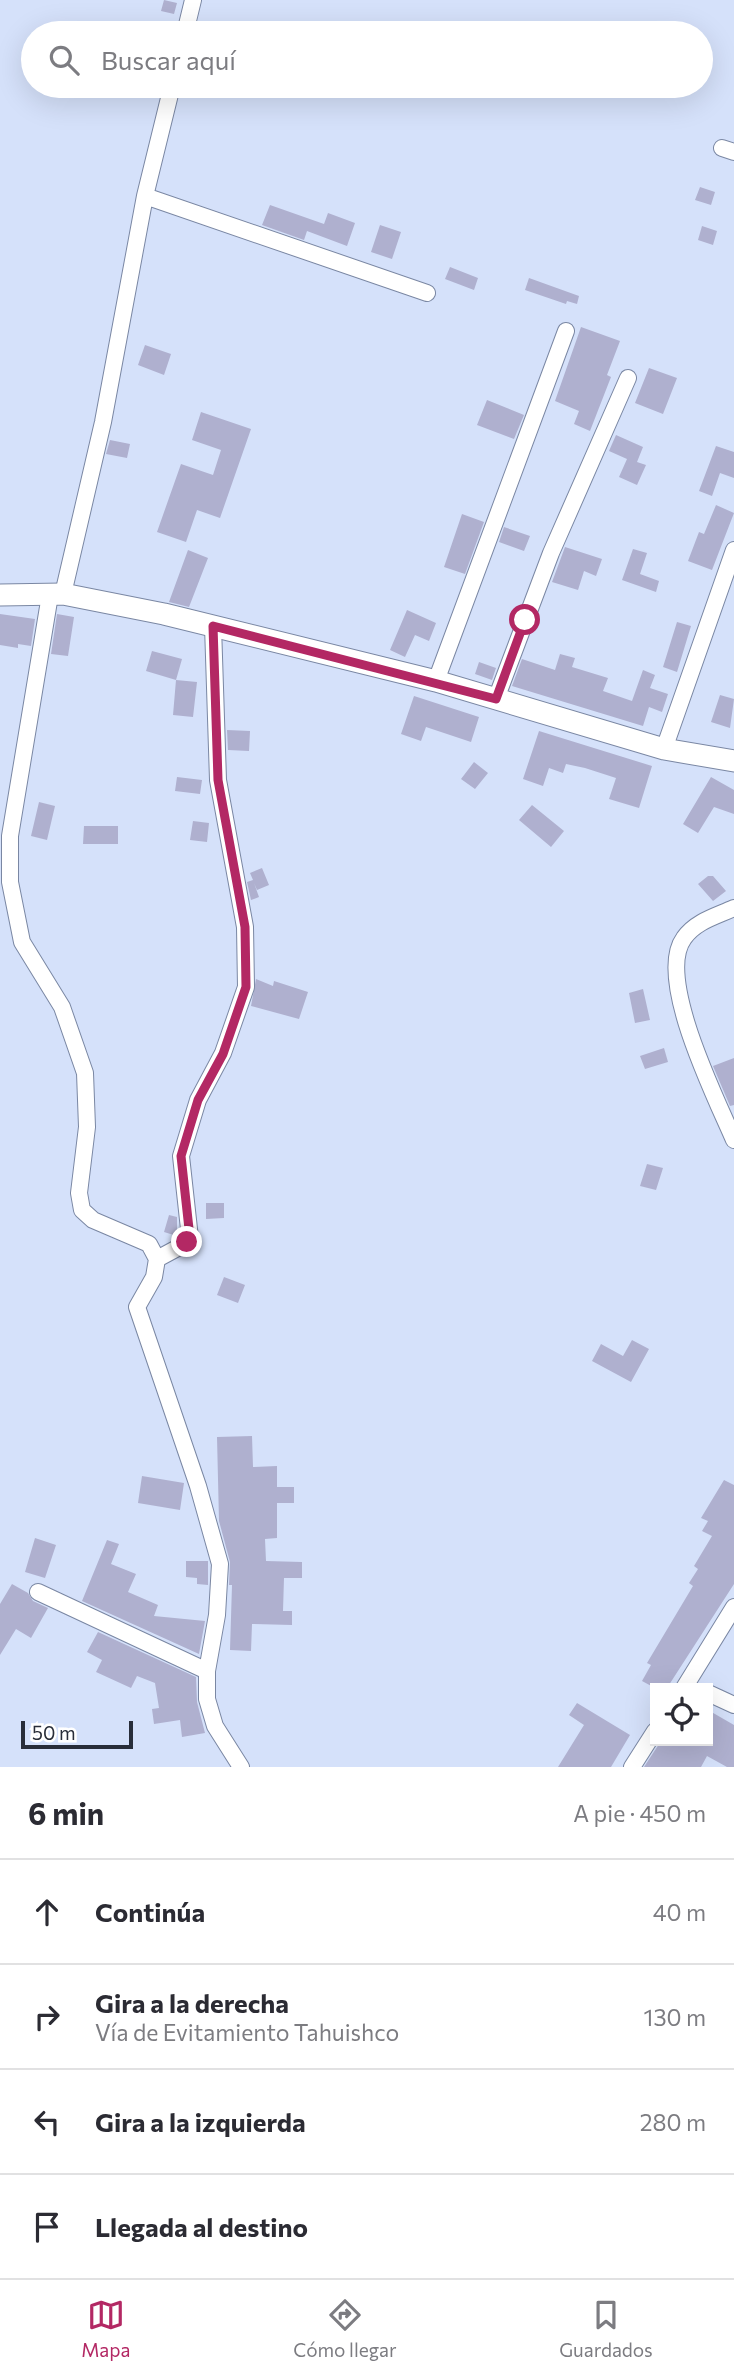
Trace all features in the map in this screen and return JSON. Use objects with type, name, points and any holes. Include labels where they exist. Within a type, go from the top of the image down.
[{"type":"main road","points":[[0,595],[57,594],[213,626],[436,681],[664,749],[734,761]]},
{"type":"street","points":[[188,21],[193,0]]},
{"type":"street","points":[[169,98],[145,196],[103,422],[57,594],[10,836],[10,883],[22,942],[62,1007],[85,1073],[88,1127],[79,1193],[82,1210],[93,1220],[149,1244],[157,1259],[154,1277],[137,1307],[198,1486],[220,1564],[217,1615],[207,1671],[207,1699],[215,1726],[241,1767]]},
{"type":"street","points":[[145,196],[427,293]]},
{"type":"street","points":[[436,681],[566,331]]},
{"type":"street","points":[[496,699],[551,553],[628,378]]},
{"type":"street","points":[[664,749],[734,550]]},
{"type":"street","points":[[157,1259],[183,1245],[190,1238],[181,1156],[198,1100],[223,1054],[246,987],[245,927],[218,780],[213,626]]},
{"type":"street","points":[[734,908],[703,921],[684,938],[675,958],[678,999],[734,1140]]},
{"type":"street","points":[[38,1592],[207,1671]]},
{"type":"street","points":[[692,1683],[734,1607]]},
{"type":"street","points":[[713,1695],[734,1705]]},
{"type":"street","points":[[632,1767],[650,1739]]},
{"type":"building","points":[[164,0],[177,3],[174,14],[161,11]]},
{"type":"building","points":[[700,187],[715,192],[711,205],[695,200]]},
{"type":"building","points":[[270,205],[324,224],[328,213],[355,223],[347,246],[307,231],[304,240],[262,225]]},
{"type":"building","points":[[380,225],[401,232],[392,259],[371,252]]},
{"type":"building","points":[[702,226],[717,231],[713,245],[698,240]]},
{"type":"building","points":[[450,267],[478,278],[474,290],[445,279]]},
{"type":"building","points":[[529,278],[579,296],[577,304],[567,301],[566,304],[525,290]]},
{"type":"building","points":[[581,327],[620,341],[607,375],[611,377],[590,431],[574,424],[579,411],[555,401]]},
{"type":"building","points":[[145,345],[171,354],[164,375],[138,365]]},
{"type":"building","points":[[649,368],[677,378],[663,414],[635,403]]},
{"type":"building","points":[[487,400],[524,415],[514,439],[477,425]]},
{"type":"building","points":[[201,412],[251,429],[220,518],[197,510],[186,542],[157,532],[181,464],[213,475],[221,450],[192,440]]},
{"type":"building","points":[[616,435],[643,447],[637,462],[646,465],[637,485],[619,477],[627,459],[609,451]]},
{"type":"building","points":[[110,440],[130,444],[127,458],[106,454]]},
{"type":"building","points":[[716,446],[734,452],[734,478],[720,473],[712,496],[699,491]]},
{"type":"building","points":[[716,505],[734,513],[712,570],[688,561],[699,532],[704,534]]},
{"type":"building","points":[[462,514],[484,522],[465,574],[444,567]]},
{"type":"building","points":[[504,527],[530,536],[524,551],[499,542]]},
{"type":"building","points":[[565,547],[602,559],[596,576],[584,571],[578,590],[552,582]]},
{"type":"building","points":[[633,549],[647,553],[640,574],[659,581],[656,592],[622,580]]},
{"type":"building","points":[[188,550],[208,558],[189,607],[169,602]]},
{"type":"building","points":[[407,610],[436,623],[429,641],[415,635],[405,657],[390,650]]},
{"type":"building","points":[[0,614],[35,619],[31,646],[18,644],[18,648],[0,645]]},
{"type":"building","points":[[57,614],[74,617],[68,656],[51,654]]},
{"type":"building","points":[[677,622],[691,626],[677,672],[663,667]]},
{"type":"building","points":[[152,651],[182,659],[176,680],[146,671]]},
{"type":"building","points":[[560,654],[575,658],[572,667],[608,678],[603,691],[632,701],[643,670],[655,675],[650,688],[668,694],[662,712],[649,707],[643,726],[512,686],[522,659],[555,670]]},
{"type":"building","points":[[479,662],[496,668],[492,680],[475,674]]},
{"type":"building","points":[[176,680],[197,682],[193,717],[173,715]]},
{"type":"building","points":[[720,695],[734,699],[730,728],[711,722]]},
{"type":"building","points":[[414,696],[479,717],[471,742],[426,727],[421,741],[401,734]]},
{"type":"building","points":[[227,730],[250,731],[249,751],[228,750]]},
{"type":"building","points":[[539,731],[652,766],[639,808],[609,799],[616,778],[585,768],[566,764],[563,773],[549,768],[543,786],[523,779]]},
{"type":"building","points":[[474,762],[488,773],[475,789],[461,779]]},
{"type":"building","points":[[177,777],[202,780],[200,794],[175,791]]},
{"type":"building","points":[[711,777],[734,790],[734,814],[714,807],[698,833],[683,824]]},
{"type":"building","points":[[39,802],[55,806],[47,840],[31,836]]},
{"type":"building","points":[[532,805],[564,831],[551,847],[519,820]]},
{"type":"building","points":[[193,821],[209,823],[207,842],[190,840]]},
{"type":"building","points":[[84,826],[118,826],[118,844],[83,844]]},
{"type":"building","points":[[262,868],[269,885],[257,890],[254,883],[259,897],[251,900],[247,882],[253,880],[250,873]]},
{"type":"building","points":[[708,876],[713,876],[726,891],[713,901],[698,884]]},
{"type":"building","points":[[256,979],[273,986],[274,981],[308,992],[299,1019],[251,1006]]},
{"type":"building","points":[[643,989],[650,1020],[635,1023],[629,993]]},
{"type":"building","points":[[664,1048],[668,1062],[645,1069],[640,1056]]},
{"type":"building","points":[[734,1058],[734,1105],[730,1106],[713,1066]]},
{"type":"building","points":[[647,1164],[663,1168],[656,1190],[640,1186]]},
{"type":"building","points":[[206,1203],[224,1203],[224,1218],[206,1219]]},
{"type":"building","points":[[169,1215],[177,1217],[177,1236],[164,1232]]},
{"type":"building","points":[[224,1277],[245,1285],[238,1303],[217,1295]]},
{"type":"building","points":[[632,1340],[649,1349],[631,1382],[592,1361],[601,1344],[623,1356]]},
{"type":"building","points":[[252,1436],[253,1467],[277,1466],[277,1487],[294,1487],[294,1503],[277,1503],[277,1538],[265,1539],[266,1561],[302,1562],[302,1578],[284,1578],[283,1611],[292,1611],[292,1625],[252,1624],[251,1651],[230,1650],[232,1585],[229,1585],[230,1562],[219,1521],[217,1437]]},
{"type":"building","points":[[142,1476],[184,1483],[180,1510],[138,1503]]},
{"type":"building","points":[[724,1480],[734,1485],[734,1584],[670,1683],[650,1683],[650,1685],[642,1681],[651,1665],[647,1663],[693,1586],[689,1583],[698,1569],[694,1566],[712,1536],[702,1531],[708,1521],[701,1518]]},
{"type":"building","points":[[35,1538],[56,1545],[45,1578],[25,1572]]},
{"type":"building","points":[[107,1540],[119,1544],[111,1564],[136,1574],[128,1592],[158,1605],[154,1616],[205,1621],[199,1654],[82,1601]]},
{"type":"building","points":[[186,1561],[208,1561],[208,1585],[197,1584],[197,1578],[186,1577]]},
{"type":"building","points":[[12,1584],[28,1593],[33,1601],[48,1608],[31,1638],[16,1629],[0,1655],[0,1604]]},
{"type":"building","points":[[98,1632],[196,1677],[197,1702],[205,1733],[182,1737],[180,1720],[154,1724],[152,1709],[159,1708],[155,1683],[137,1676],[131,1688],[96,1672],[102,1660],[87,1652]]},
{"type":"building","points":[[577,1703],[630,1735],[611,1767],[558,1767],[584,1725],[569,1715]]},
{"type":"building","points":[[713,1713],[734,1725],[734,1767],[727,1767],[707,1756],[701,1767],[644,1767],[658,1746],[713,1746]]},
{"type":"route","points":[[187,1242],[190,1238],[181,1156],[198,1100],[223,1054],[246,987],[245,927],[218,780],[213,626],[436,681],[496,699],[525,620]]}]
